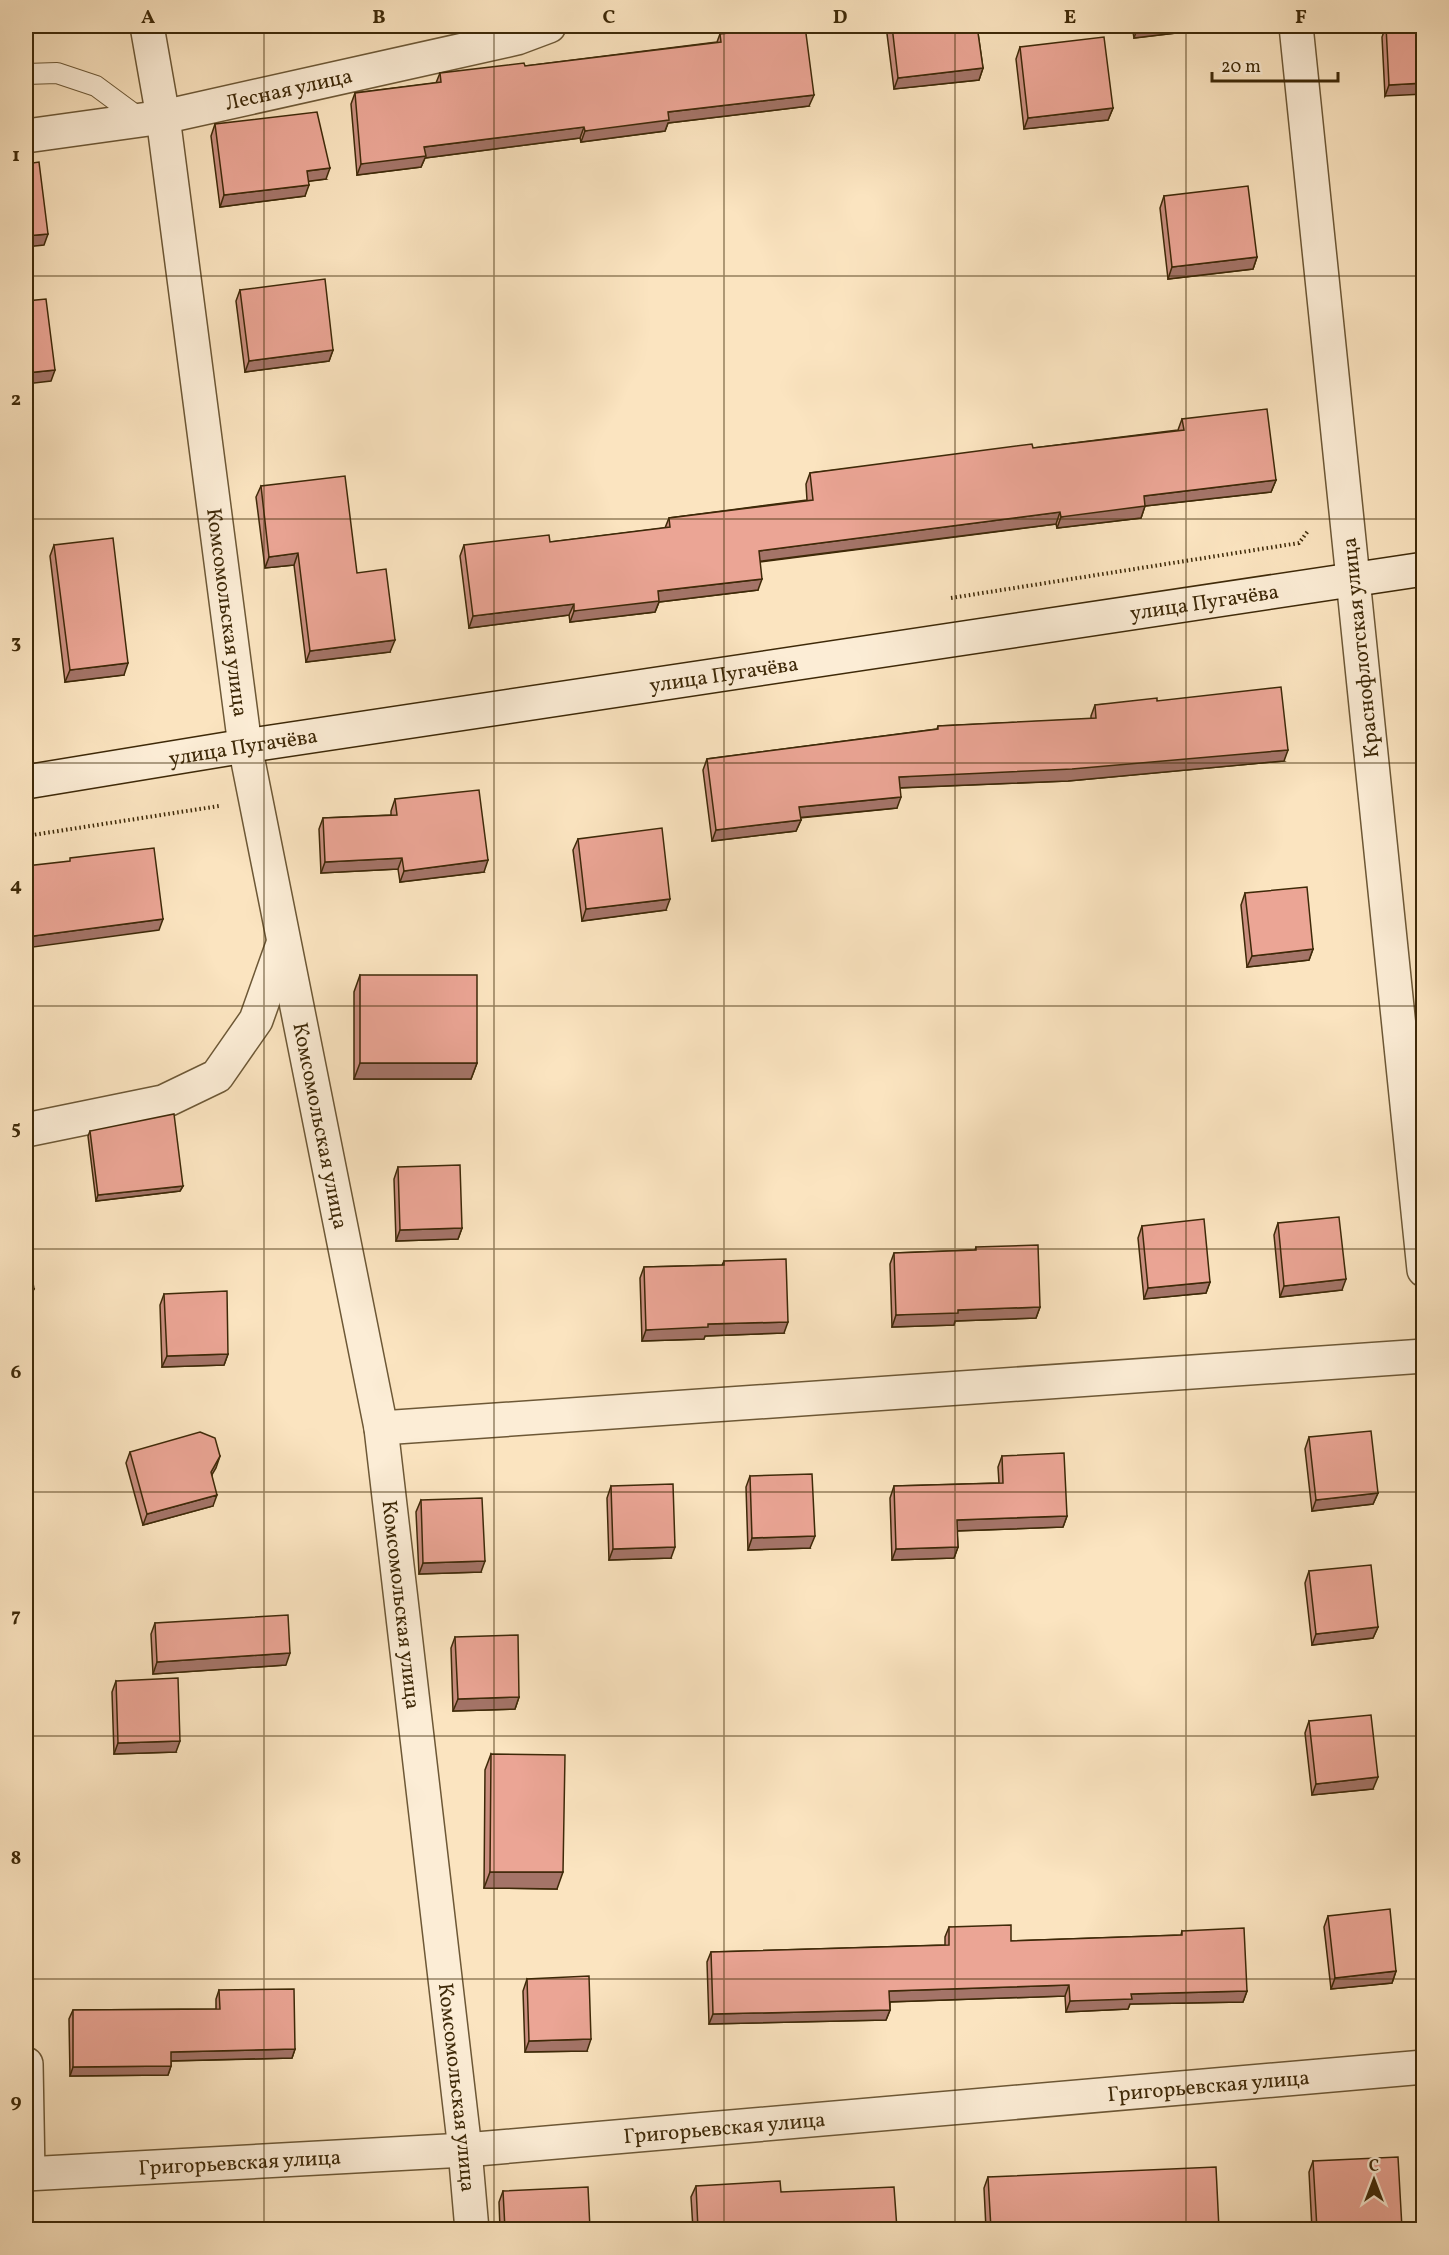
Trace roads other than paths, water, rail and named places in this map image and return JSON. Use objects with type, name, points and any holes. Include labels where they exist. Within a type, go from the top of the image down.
[{"type":"street","name":"Комсомольская улица","points":[[147,26],[153,119],[245,746],[381,1428],[465,2150],[472,2229]]},
{"type":"street","name":"Лесная улица","points":[[26,136],[153,119],[517,38],[549,26]]},
{"type":"street","name":"Краснофлотская улица","points":[[1296,26],[1424,1270]]},
{"type":"street","name":"улица Пугачёва","points":[[26,782],[245,746],[1424,569]]},
{"type":"street","points":[[26,1130],[163,1102],[217,1076],[256,1020],[283,944]]},
{"type":"street","points":[[381,1428],[1424,1356]]},
{"type":"street","points":[[26,2064],[27,2174]]},
{"type":"street","name":"Григорьевская улица","points":[[27,2174],[465,2150],[1424,2067]]},
{"type":"lane","points":[[26,74],[57,73],[96,86],[153,119]]}]
